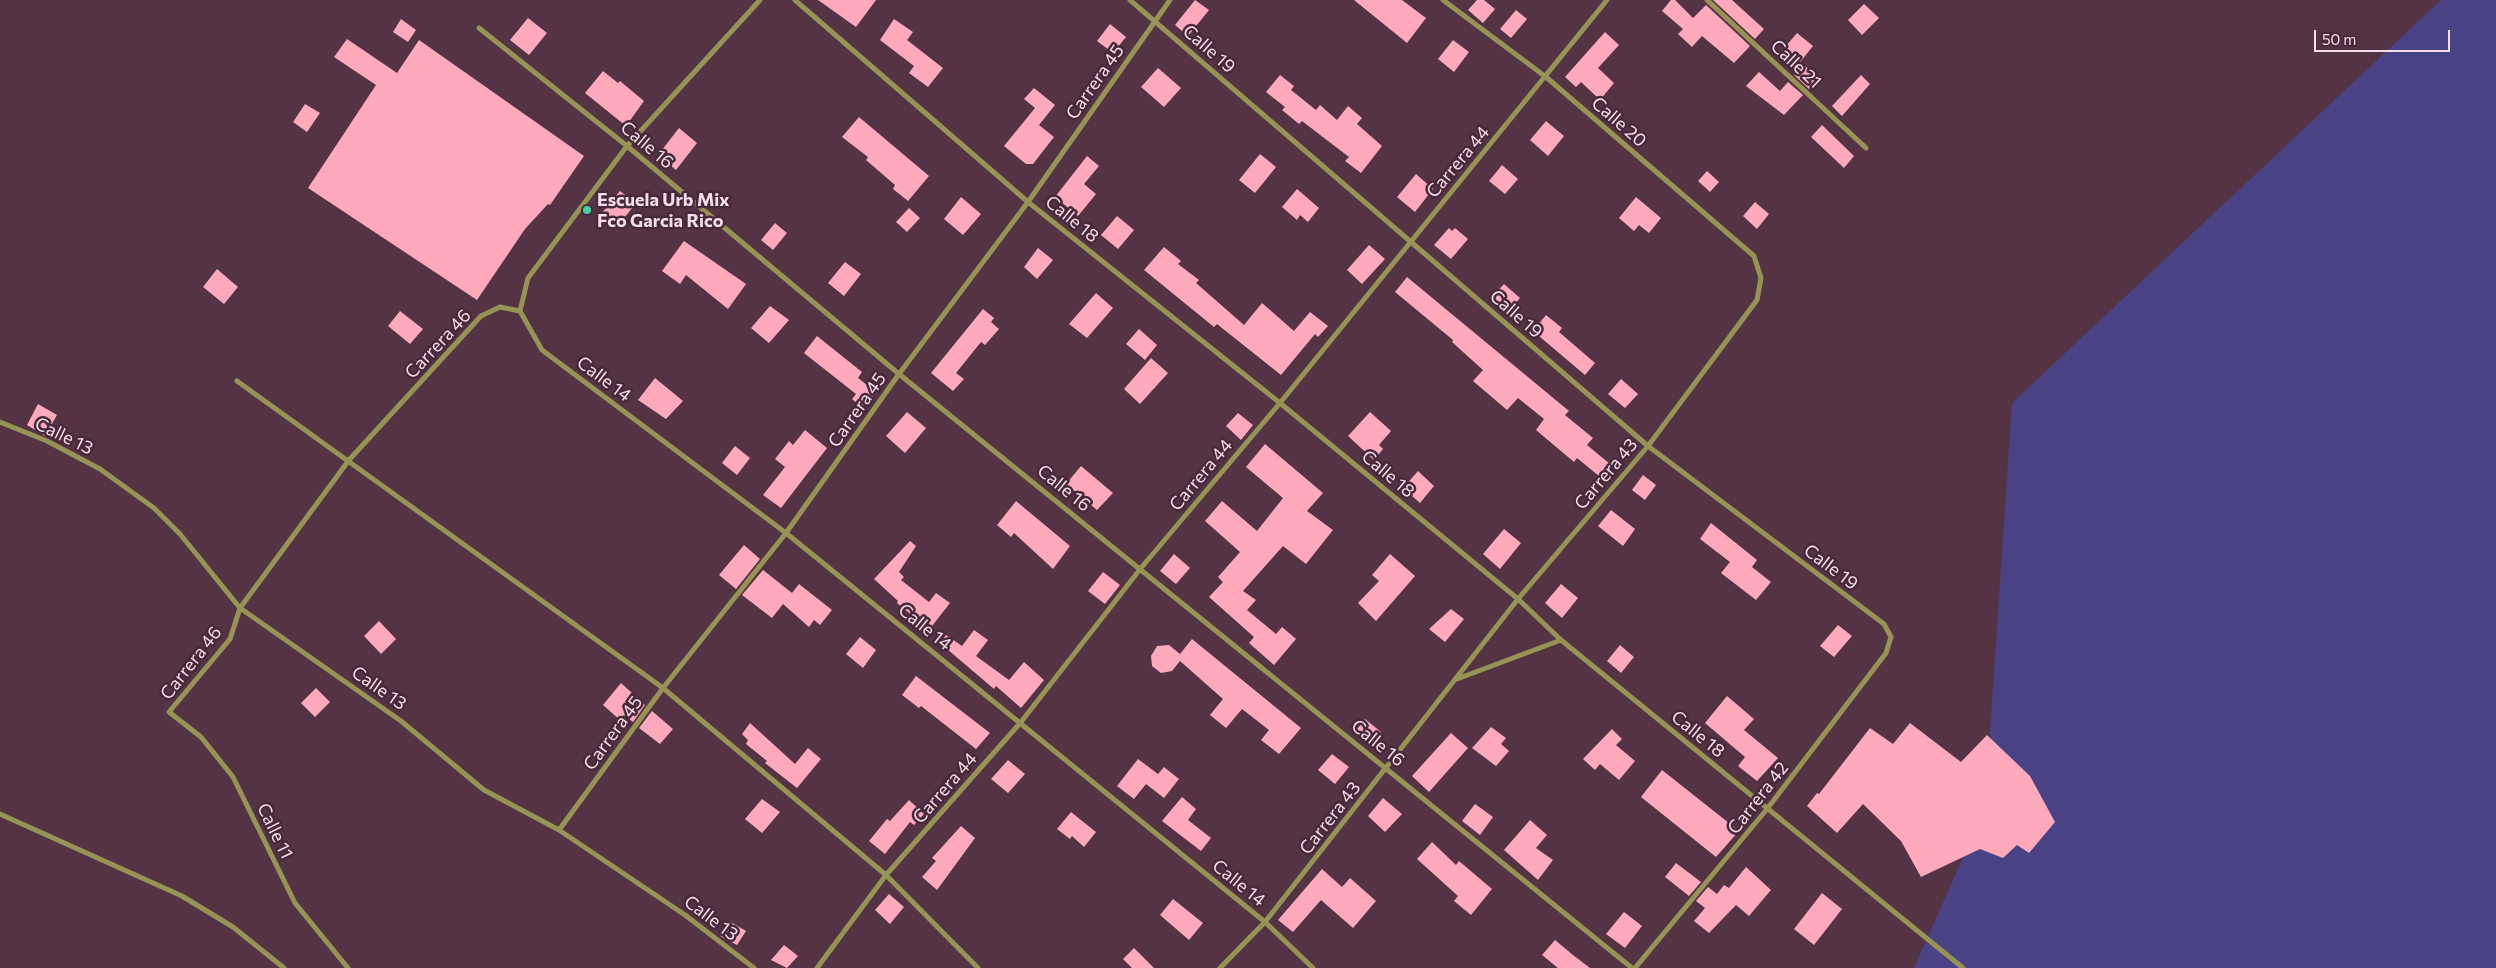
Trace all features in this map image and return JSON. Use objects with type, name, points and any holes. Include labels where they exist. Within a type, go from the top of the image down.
[{"type":"street","points":[[520,312],[528,278],[627,146],[760,0]]},
{"type":"street","name":"Calle 18","points":[[795,0],[1028,202],[1280,403],[1518,599],[1561,640],[1963,968]]},
{"type":"street","name":"Calle 19","points":[[1130,0],[1648,446],[1884,624],[1891,637]]},
{"type":"street","name":"Carrera 45","points":[[559,830],[663,688],[786,533],[899,374],[1028,202],[1170,0]]},
{"type":"street","name":"Calle 20","points":[[1443,0],[1546,77],[1754,256],[1761,278]]},
{"type":"street","name":"Carrera 44","points":[[817,968],[886,875],[1021,722],[1141,568],[1280,403],[1607,0]]},
{"type":"street","name":"Calle 21","points":[[1707,0],[1866,148]]},
{"type":"street","name":"Calle 16","points":[[480,28],[627,146],[899,374],[1634,968]]},
{"type":"street","name":"Carrera 43","points":[[1220,968],[1265,922],[1457,680],[1518,599],[1648,446],[1757,300],[1761,278]]},
{"type":"street","name":"Carrera 46","points":[[170,712],[230,639],[240,608],[349,460],[481,316],[500,307],[520,312]]},
{"type":"street","name":"Calle 14","points":[[520,312],[542,350],[786,533],[1265,922],[1312,968]]},
{"type":"street","points":[[237,382],[349,460],[663,688],[886,875],[978,968]]},
{"type":"street","name":"Calle 13","points":[[0,422],[47,441],[100,469],[154,508],[180,534],[240,608],[401,720],[484,790],[559,830],[685,915],[754,968]]},
{"type":"street","name":"Carrera 42","points":[[1634,968],[1768,809],[1886,653],[1891,637]]},
{"type":"street","points":[[1457,680],[1561,640]]},
{"type":"street","name":"Calle 11","points":[[170,712],[201,736],[233,777],[295,903],[348,968]]},
{"type":"street","points":[[0,814],[182,896],[233,927],[284,968]]},
{"type":"shaded area","points":[[2441,0],[2496,0],[2496,968],[1914,968],[1985,808],[2012,403]]},
{"type":"building","points":[[818,0],[876,0],[856,27]]},
{"type":"building","points":[[1195,0],[1209,10],[1188,36],[1175,25]]},
{"type":"building","points":[[1354,0],[1402,0],[1426,18],[1407,43]]},
{"type":"building","points":[[1477,0],[1484,0],[1495,9],[1483,23],[1468,10]]},
{"type":"building","points":[[1671,0],[1675,0],[1693,18],[1706,5],[1750,46],[1734,63],[1702,36],[1692,47],[1678,34],[1683,29],[1662,11]]},
{"type":"building","points":[[1713,0],[1732,0],[1764,29],[1755,39]]},
{"type":"building","points":[[1864,4],[1879,18],[1862,35],[1848,20]]},
{"type":"building","points":[[1516,10],[1527,19],[1511,38],[1500,29]]},
{"type":"building","points":[[528,18],[547,33],[529,55],[510,40]]},
{"type":"building","points":[[401,19],[416,30],[408,42],[393,32]]},
{"type":"building","points":[[894,19],[913,32],[907,40],[943,68],[928,87],[909,73],[914,66],[880,40]]},
{"type":"building","points":[[1110,24],[1126,37],[1113,53],[1097,41]]},
{"type":"building","points":[[1605,32],[1619,45],[1598,68],[1614,83],[1600,100],[1581,82],[1576,87],[1565,77]]},
{"type":"building","points":[[1797,33],[1813,46],[1797,66],[1781,52]]},
{"type":"building","points":[[347,39],[397,73],[419,40],[584,156],[550,205],[548,204],[525,229],[477,300],[308,188],[376,85],[334,57]]},
{"type":"building","points":[[1453,40],[1469,52],[1454,72],[1438,59]]},
{"type":"building","points":[[1804,65],[1818,78],[1809,89],[1794,75]]},
{"type":"building","points":[[1158,68],[1181,88],[1164,107],[1141,87]]},
{"type":"building","points":[[603,71],[618,83],[620,81],[644,101],[626,126],[585,93]]},
{"type":"building","points":[[1759,72],[1780,91],[1788,82],[1803,95],[1784,115],[1746,86]]},
{"type":"building","points":[[1280,75],[1294,86],[1291,90],[1316,110],[1320,105],[1337,120],[1348,106],[1362,118],[1357,124],[1382,146],[1361,173],[1345,161],[1349,157],[1302,121],[1299,124],[1282,110],[1285,107],[1266,92]]},
{"type":"building","points":[[1861,75],[1870,84],[1842,116],[1832,106]]},
{"type":"building","points":[[1034,88],[1055,105],[1039,125],[1054,137],[1033,164],[1026,164],[1004,146],[1035,108],[1024,99]]},
{"type":"building","points":[[305,104],[320,113],[307,132],[293,122]]},
{"type":"building","points":[[859,117],[929,176],[908,201],[893,189],[895,185],[866,160],[868,157],[842,137]]},
{"type":"building","points":[[1546,121],[1564,136],[1548,156],[1530,140]]},
{"type":"building","points":[[1822,125],[1854,156],[1844,168],[1811,137]]},
{"type":"building","points":[[679,128],[697,143],[676,170],[658,155]]},
{"type":"building","points":[[1260,154],[1276,167],[1255,193],[1239,180]]},
{"type":"building","points":[[1087,156],[1099,166],[1084,184],[1096,194],[1078,216],[1055,197]]},
{"type":"building","points":[[1502,165],[1518,179],[1505,194],[1489,181]]},
{"type":"building","points":[[1707,171],[1719,182],[1710,192],[1698,181]]},
{"type":"building","points":[[1416,174],[1433,189],[1415,212],[1397,197]]},
{"type":"building","points":[[1297,189],[1319,208],[1308,222],[1300,215],[1297,220],[1282,207]]},
{"type":"building","points":[[620,191],[636,203],[617,227],[601,214]]},
{"type":"building","points":[[961,197],[981,214],[963,235],[944,219]]},
{"type":"building","points":[[1636,197],[1661,218],[1649,233],[1639,225],[1634,231],[1619,218]]},
{"type":"building","points":[[1755,202],[1769,214],[1757,229],[1743,216]]},
{"type":"building","points":[[909,208],[920,218],[907,232],[896,222]]},
{"type":"building","points":[[1117,216],[1134,230],[1118,249],[1101,235]]},
{"type":"building","points":[[775,223],[787,233],[773,250],[761,240]]},
{"type":"building","points":[[1449,228],[1452,231],[1455,228],[1468,239],[1451,259],[1434,245]]},
{"type":"building","points":[[684,241],[746,284],[728,309],[686,275],[680,284],[662,271]]},
{"type":"building","points":[[1369,245],[1385,259],[1362,284],[1347,270]]},
{"type":"building","points":[[1164,247],[1181,261],[1178,264],[1199,280],[1196,283],[1244,325],[1262,303],[1294,331],[1310,312],[1328,326],[1318,337],[1315,334],[1281,375],[1217,324],[1214,327],[1144,270]]},
{"type":"building","points":[[1038,248],[1053,260],[1037,279],[1024,267]]},
{"type":"building","points":[[845,262],[861,274],[844,296],[828,283]]},
{"type":"building","points":[[217,269],[238,287],[224,304],[203,287]]},
{"type":"building","points":[[1407,277],[1569,411],[1565,415],[1593,438],[1587,445],[1610,464],[1599,476],[1577,458],[1574,462],[1536,430],[1544,419],[1518,398],[1507,410],[1473,381],[1483,370],[1452,342],[1453,340],[1395,292]]},
{"type":"building","points":[[1504,284],[1520,298],[1509,311],[1492,297]]},
{"type":"building","points":[[1096,293],[1113,308],[1087,338],[1069,324]]},
{"type":"building","points":[[770,306],[789,320],[769,343],[751,328]]},
{"type":"building","points":[[983,309],[994,318],[991,322],[999,329],[985,345],[981,342],[956,373],[964,379],[953,391],[931,373]]},
{"type":"building","points":[[400,311],[423,329],[410,344],[388,326]]},
{"type":"building","points":[[1546,315],[1562,328],[1559,332],[1595,363],[1585,375],[1533,331]]},
{"type":"building","points":[[1139,329],[1157,345],[1145,360],[1126,344]]},
{"type":"building","points":[[817,336],[862,372],[858,378],[876,392],[863,408],[852,399],[856,394],[804,353]]},
{"type":"building","points":[[1151,358],[1168,373],[1140,404],[1124,389]]},
{"type":"building","points":[[655,378],[683,401],[666,419],[638,400]]},
{"type":"building","points":[[1621,379],[1638,394],[1625,408],[1608,394]]},
{"type":"building","points":[[38,404],[57,415],[45,436],[27,425]]},
{"type":"building","points":[[907,412],[926,428],[905,453],[886,436]]},
{"type":"building","points":[[1370,412],[1391,431],[1379,445],[1383,449],[1374,460],[1348,436]]},
{"type":"building","points":[[1238,413],[1253,425],[1241,440],[1226,426]]},
{"type":"building","points":[[805,430],[827,448],[781,508],[763,495],[785,467],[775,459],[789,441],[793,445]]},
{"type":"building","points":[[1265,444],[1323,493],[1307,511],[1333,530],[1306,564],[1283,546],[1243,591],[1256,600],[1247,610],[1276,634],[1282,627],[1296,639],[1274,665],[1249,643],[1254,637],[1209,597],[1223,582],[1218,577],[1240,552],[1205,521],[1222,501],[1257,531],[1283,498],[1246,467]]},
{"type":"building","points":[[735,446],[750,458],[737,475],[722,463]]},
{"type":"building","points":[[1081,466],[1113,493],[1097,510],[1066,484]]},
{"type":"building","points":[[1418,471],[1434,486],[1420,503],[1403,488]]},
{"type":"building","points":[[1643,475],[1656,485],[1645,500],[1632,490]]},
{"type":"building","points":[[1016,501],[1070,546],[1053,569],[1014,533],[1011,537],[997,525]]},
{"type":"building","points":[[1611,510],[1635,529],[1623,546],[1598,526]]},
{"type":"building","points":[[1711,523],[1757,560],[1752,567],[1771,582],[1756,600],[1721,573],[1730,562],[1700,539]]},
{"type":"building","points":[[1504,529],[1521,543],[1500,569],[1483,554]]},
{"type":"building","points":[[910,541],[916,546],[899,572],[904,577],[901,580],[929,602],[936,593],[950,603],[932,626],[915,613],[913,616],[897,603],[898,601],[874,579]]},
{"type":"building","points":[[744,545],[760,559],[736,589],[719,575]]},
{"type":"building","points":[[1174,554],[1190,568],[1176,584],[1160,571]]},
{"type":"building","points":[[1390,554],[1415,576],[1376,621],[1358,603],[1379,581],[1372,575]]},
{"type":"building","points":[[763,570],[792,593],[799,584],[832,610],[820,625],[814,620],[809,627],[783,604],[772,618],[742,595]]},
{"type":"building","points":[[1103,572],[1120,585],[1105,604],[1088,591]]},
{"type":"building","points":[[1561,584],[1578,598],[1562,618],[1545,603]]},
{"type":"building","points":[[1451,609],[1464,619],[1445,642],[1429,629]]},
{"type":"building","points":[[379,621],[396,639],[381,654],[364,636]]},
{"type":"building","points":[[1838,625],[1852,636],[1834,657],[1820,646]]},
{"type":"building","points":[[974,630],[988,640],[976,656],[1009,680],[1024,662],[1044,680],[1021,708],[996,686],[994,689],[940,643],[946,635],[962,646]]},
{"type":"building","points":[[860,637],[876,650],[863,668],[846,654]]},
{"type":"building","points":[[1192,639],[1301,728],[1279,754],[1261,740],[1269,730],[1242,709],[1226,728],[1210,715],[1223,699],[1180,661],[1172,671],[1161,673],[1152,666],[1151,656],[1157,646],[1169,645],[1180,654]]},
{"type":"building","points":[[1620,645],[1634,657],[1621,673],[1607,661]]},
{"type":"building","points":[[916,676],[990,733],[976,749],[921,706],[919,708],[902,695]]},
{"type":"building","points":[[621,683],[645,705],[633,722],[624,715],[620,720],[603,705]]},
{"type":"building","points":[[316,688],[330,702],[315,717],[301,703]]},
{"type":"building","points":[[1727,696],[1754,719],[1744,730],[1778,758],[1757,781],[1738,766],[1745,757],[1705,723]]},
{"type":"building","points":[[652,711],[673,729],[660,744],[639,728]]},
{"type":"building","points":[[1365,719],[1381,732],[1369,745],[1354,733]]},
{"type":"building","points":[[750,723],[795,764],[808,748],[821,759],[797,788],[765,763],[767,761],[746,744],[748,740],[742,734]]},
{"type":"building","points":[[1910,723],[1961,762],[1987,735],[2030,776],[2055,822],[2029,853],[2017,845],[2003,858],[1980,849],[1921,877],[1901,841],[1863,804],[1837,833],[1807,806],[1817,793],[1819,794],[1870,728],[1893,744]]},
{"type":"building","points":[[1491,727],[1506,738],[1501,744],[1509,751],[1496,766],[1472,748]]},
{"type":"building","points":[[1612,729],[1622,739],[1616,745],[1635,761],[1619,780],[1600,764],[1595,770],[1583,759]]},
{"type":"building","points":[[1451,733],[1468,748],[1429,792],[1412,776]]},
{"type":"building","points":[[1332,754],[1349,767],[1335,784],[1318,770]]},
{"type":"building","points":[[1138,759],[1158,774],[1164,767],[1179,779],[1164,798],[1146,784],[1134,799],[1117,786]]},
{"type":"building","points":[[1008,760],[1025,774],[1008,793],[991,779]]},
{"type":"building","points":[[1662,770],[1739,831],[1716,857],[1641,797]]},
{"type":"building","points":[[1182,797],[1196,809],[1188,820],[1211,838],[1201,851],[1162,821]]},
{"type":"building","points":[[1383,798],[1402,814],[1385,832],[1368,816]]},
{"type":"building","points":[[762,799],[780,812],[762,833],[745,819]]},
{"type":"building","points":[[909,800],[924,814],[914,825],[910,822],[885,854],[869,841],[887,819],[890,821]]},
{"type":"building","points":[[1475,804],[1493,817],[1480,835],[1462,821]]},
{"type":"building","points":[[1071,812],[1096,832],[1084,847],[1072,836],[1070,839],[1057,829]]},
{"type":"building","points":[[1530,820],[1547,835],[1536,848],[1553,860],[1538,880],[1504,850]]},
{"type":"building","points":[[961,826],[975,838],[937,890],[922,877],[936,861],[932,858]]},
{"type":"building","points":[[1432,842],[1456,865],[1459,861],[1492,889],[1471,915],[1454,901],[1458,896],[1417,859]]},
{"type":"building","points":[[1676,863],[1701,882],[1689,896],[1665,877]]},
{"type":"building","points":[[1746,867],[1771,890],[1749,916],[1736,905],[1709,933],[1694,921],[1705,908],[1696,901],[1708,887],[1717,894],[1724,885],[1729,888]]},
{"type":"building","points":[[1322,869],[1342,887],[1350,878],[1376,901],[1353,928],[1321,900],[1293,932],[1278,920]]},
{"type":"building","points":[[1822,893],[1842,909],[1814,945],[1794,929]]},
{"type":"building","points":[[889,894],[904,907],[890,924],[875,910]]},
{"type":"building","points":[[1173,899],[1203,923],[1189,940],[1160,915]]},
{"type":"building","points":[[1624,912],[1642,926],[1625,948],[1606,934]]},
{"type":"building","points":[[729,921],[746,931],[737,945],[720,936]]},
{"type":"building","points":[[1555,940],[1590,968],[1558,968],[1542,955]]},
{"type":"building","points":[[784,945],[798,956],[787,968],[771,960]]},
{"type":"building","points":[[1134,948],[1154,968],[1132,968],[1123,959]]},
{"type":"place","name":"Escuela Urb Mix Fco Garcia Rico","points":[[587,210]]}]
